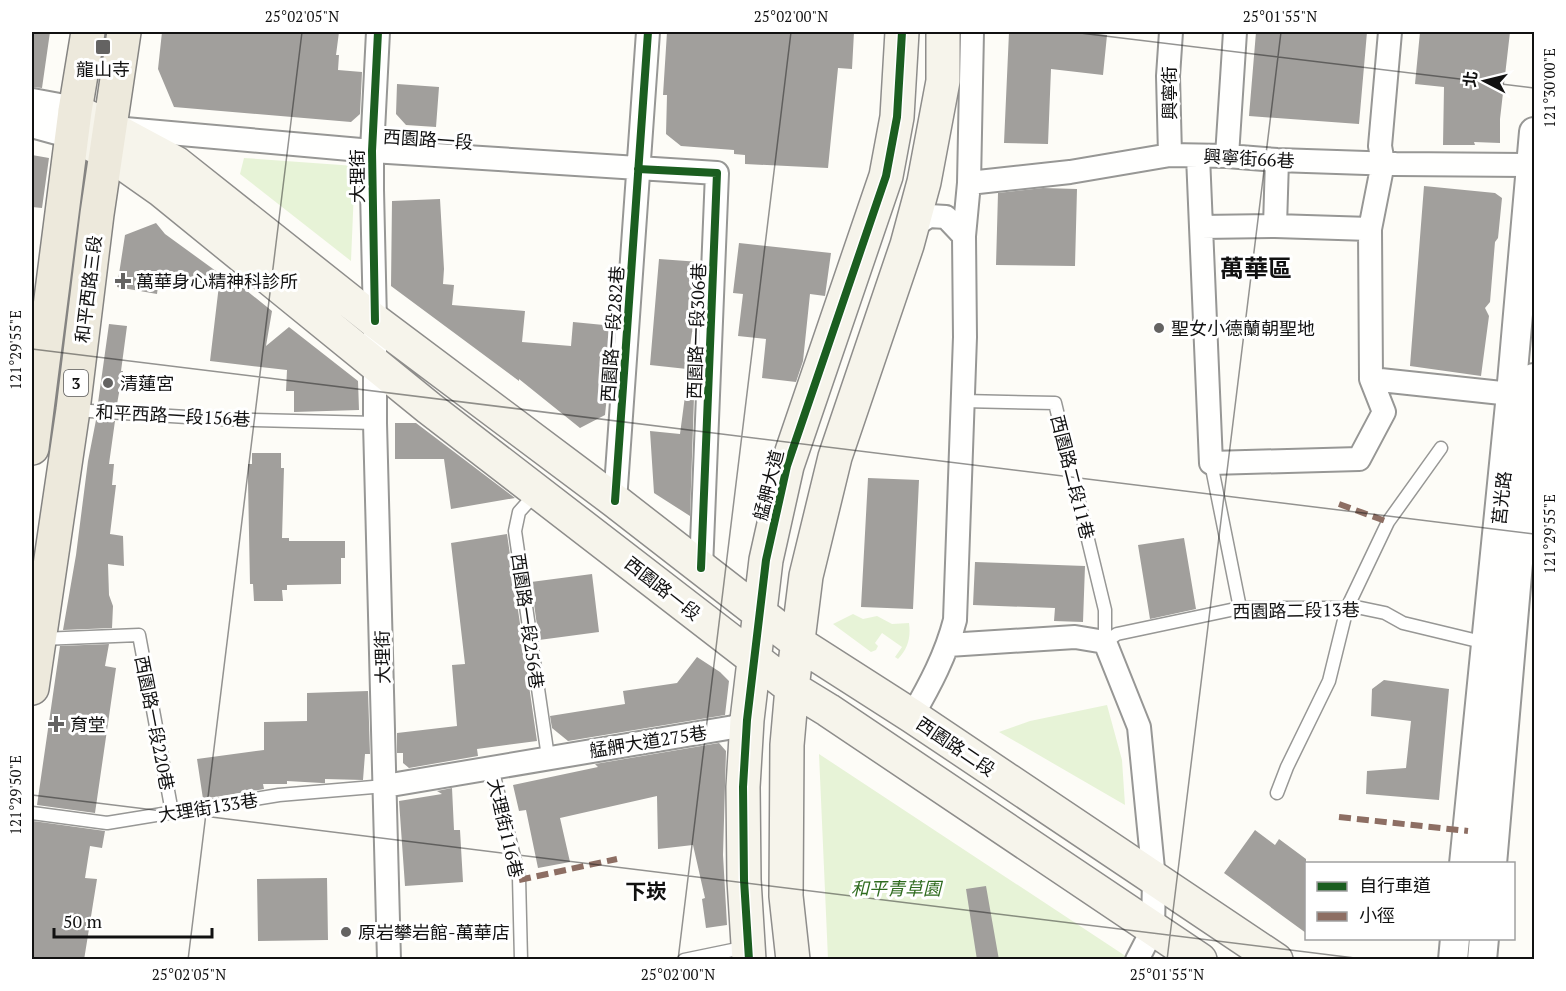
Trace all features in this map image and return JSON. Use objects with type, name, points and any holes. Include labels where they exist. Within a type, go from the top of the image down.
[{"type":"main road","name":"和平西路三段","points":[[32,448],[35,407],[88,32]]},
{"type":"main road","name":"和平西路三段","points":[[32,688],[35,642],[72,410],[97,214],[124,32]]},
{"type":"main road","name":"艋舺大道","points":[[794,960],[786,896],[787,745],[759,613],[768,552],[787,465],[886,176],[897,117],[902,32]]},
{"type":"main road","name":"艋舺大道","points":[[749,953],[744,880],[743,810],[747,720],[773,674],[798,643],[806,576],[835,457],[912,226],[924,182],[943,81],[943,32]]},
{"type":"main road","name":"西園路一段","points":[[74,122],[108,139],[176,163],[375,321],[615,501],[759,613]]},
{"type":"main road","name":"西園路一段","points":[[108,139],[161,190],[429,408],[773,674]]},
{"type":"main road","name":"西園路二段","points":[[759,613],[798,643],[912,716],[1276,960]]},
{"type":"main road","points":[[773,674],[1200,960]]},
{"type":"street","name":"大理街","points":[[378,32],[372,150],[375,423],[389,960]]},
{"type":"street","name":"西園路一段282巷","points":[[615,501],[648,32]]},
{"type":"street","points":[[912,716],[948,645],[955,620],[963,400],[964,236],[969,183],[972,32]]},
{"type":"street","name":"興寧街","points":[[1170,155],[1168,76],[1171,32]]},
{"type":"street","points":[[1227,156],[1236,32]]},
{"type":"street","points":[[1198,156],[1211,463],[1359,459],[1384,412],[1371,380],[1370,230],[1383,163],[1380,146],[1390,32]]},
{"type":"street","name":"西園路一段","points":[[32,103],[74,122]]},
{"type":"street","name":"西園路一段","points":[[32,123],[74,122]]},
{"type":"street","name":"莒光路","points":[[1464,862],[1511,394],[1534,132]]},
{"type":"street","name":"西園路一段","points":[[108,139],[162,133],[638,168]]},
{"type":"street","name":"興寧街66巷","points":[[969,183],[1070,172],[1170,155],[1383,163],[1532,165]]},
{"type":"street","points":[[1275,226],[1277,160]]},
{"type":"street","name":"西園路一段306巷","points":[[638,168],[717,173],[701,568]]},
{"type":"street","points":[[912,226],[929,216],[946,217],[964,236]]},
{"type":"street","points":[[1201,227],[1275,226],[1370,230]]},
{"type":"street","name":"莒光路","points":[[1492,862],[1534,378]]},
{"type":"street","points":[[1371,380],[1511,394]]},
{"type":"street","points":[[948,645],[1075,637],[1105,642],[1139,727],[1155,879],[1153,929],[1137,960]]},
{"type":"street","name":"艋舺大道275巷","points":[[548,758],[734,727],[747,720]]},
{"type":"street","name":"大理街116巷","points":[[385,786],[548,758]]},
{"type":"street","points":[[1453,960],[1455,940]]},
{"type":"street","points":[[1482,960],[1484,940]]},
{"type":"lane","name":"西園路二段11巷","points":[[963,400],[1055,403],[1105,610],[1105,642]]},
{"type":"lane","name":"和平西路一段156巷","points":[[72,410],[219,419],[375,423]]},
{"type":"lane","points":[[1277,793],[1287,767],[1329,681],[1347,608],[1388,522],[1441,448]]},
{"type":"lane","points":[[1211,463],[1240,608]]},
{"type":"lane","name":"西園路一段256巷","points":[[538,491],[519,512],[515,531],[548,758]]},
{"type":"lane","name":"西園路二段13巷","points":[[1105,642],[1117,634],[1240,608],[1361,608],[1385,613],[1403,623],[1486,643]]},
{"type":"lane","name":"西園路一段220巷","points":[[35,642],[139,635],[172,812]]},
{"type":"lane","name":"大理街116巷","points":[[492,768],[519,877],[521,960]]},
{"type":"lane","name":"大理街133巷","points":[[32,813],[107,823],[279,795],[385,786]]},
{"type":"lane","points":[[684,960],[749,953]]},
{"type":"green space","points":[[244,158],[355,166],[351,261],[240,174]]},
{"type":"green space","points":[[853,614],[863,619],[877,616],[892,624],[909,623],[908,642],[898,659],[895,657],[902,647],[882,633],[875,643],[878,646],[876,650],[871,652],[833,624]]},
{"type":"green space","points":[[1107,705],[1122,760],[1125,805],[999,732],[1030,721]]},
{"type":"green space","name":"和平青草園","points":[[819,754],[1127,957],[1112,960],[828,959]]},
{"type":"building","points":[[32,32],[50,32],[42,88],[32,87]]},
{"type":"building","points":[[162,32],[339,32],[336,55],[339,55],[338,70],[362,72],[360,114],[351,122],[174,107],[158,69]]},
{"type":"building","points":[[667,32],[854,32],[852,69],[838,68],[828,168],[745,164],[745,155],[734,154],[734,150],[681,146],[666,134],[667,95],[663,95]]},
{"type":"building","points":[[1009,32],[1081,32],[1107,35],[1103,75],[1051,69],[1048,144],[1004,143]]},
{"type":"building","points":[[1256,32],[1367,32],[1359,124],[1249,116]]},
{"type":"building","points":[[1420,32],[1510,32],[1500,119],[1500,143],[1474,142],[1475,145],[1443,145],[1444,87],[1415,84]]},
{"type":"building","points":[[397,84],[439,87],[436,127],[406,125],[396,114]]},
{"type":"building","points":[[32,155],[49,158],[42,208],[32,207]]},
{"type":"building","points":[[1424,186],[1495,193],[1502,198],[1498,238],[1495,242],[1490,302],[1485,308],[1489,316],[1481,376],[1410,366]]},
{"type":"building","points":[[1043,188],[1077,189],[1075,266],[996,265],[998,193]]},
{"type":"building","points":[[440,199],[443,284],[454,285],[452,305],[525,311],[522,342],[571,346],[573,322],[614,326],[605,415],[580,428],[519,379],[519,381],[391,286],[392,201]]},
{"type":"building","points":[[156,223],[165,234],[220,274],[221,270],[272,311],[266,346],[289,327],[358,381],[359,410],[294,412],[294,391],[286,391],[287,370],[210,361],[219,285],[165,278],[164,287],[158,286],[157,294],[117,287],[125,235]]},
{"type":"building","points":[[739,243],[831,253],[825,296],[810,294],[803,361],[796,382],[762,378],[766,339],[738,336],[743,294],[733,293]]},
{"type":"building","points":[[659,259],[700,262],[696,332],[692,332],[687,369],[650,365]]},
{"type":"building","points":[[109,324],[127,326],[117,404],[98,403]]},
{"type":"building","points":[[685,396],[694,397],[690,516],[654,493],[650,431],[680,434]]},
{"type":"building","points":[[96,420],[115,421],[109,464],[114,464],[112,485],[116,485],[110,534],[123,536],[124,566],[108,564],[109,595],[113,606],[112,628],[63,630],[76,555],[88,461]]},
{"type":"building","points":[[395,423],[416,423],[515,498],[451,509],[444,459],[395,459]]},
{"type":"building","points":[[252,453],[281,453],[281,468],[284,468],[282,538],[289,538],[289,541],[345,541],[345,558],[341,558],[341,584],[287,585],[287,590],[282,590],[283,601],[254,601],[253,584],[250,584],[248,481],[248,464],[252,464]]},
{"type":"building","points":[[868,478],[919,480],[913,609],[861,607]]},
{"type":"building","points":[[507,534],[537,741],[477,749],[478,756],[409,768],[403,763],[403,753],[397,753],[397,733],[457,726],[452,665],[465,664],[451,543]]},
{"type":"building","points":[[1184,538],[1196,609],[1150,619],[1138,545]]},
{"type":"building","points":[[975,562],[1085,566],[1083,622],[1054,621],[1055,608],[973,605]]},
{"type":"building","points":[[592,574],[599,632],[539,640],[531,582]]},
{"type":"building","points":[[109,644],[105,666],[116,668],[95,813],[37,805],[60,646]]},
{"type":"building","points":[[697,657],[729,681],[725,715],[568,741],[552,728],[550,716],[625,704],[623,691],[677,683]]},
{"type":"building","points":[[1384,680],[1449,689],[1439,800],[1366,794],[1367,771],[1406,768],[1411,721],[1371,716],[1372,689]]},
{"type":"building","points":[[368,691],[370,754],[365,754],[363,780],[325,779],[325,783],[287,781],[287,784],[263,784],[264,789],[203,799],[197,759],[264,750],[264,722],[307,721],[307,693]]},
{"type":"building","points":[[719,743],[726,751],[723,855],[727,925],[706,928],[702,899],[705,898],[693,845],[658,849],[657,796],[560,818],[570,862],[538,868],[526,810],[519,811],[513,785],[598,767],[595,764]]},
{"type":"building","points":[[452,788],[454,830],[460,830],[463,882],[405,886],[399,801],[442,794],[437,791]]},
{"type":"building","points":[[33,821],[105,831],[102,848],[90,846],[85,878],[97,879],[84,960],[32,960]]},
{"type":"building","points":[[1255,830],[1275,845],[1279,839],[1306,859],[1305,932],[1224,873]]},
{"type":"building","points":[[327,878],[328,940],[258,941],[257,879]]},
{"type":"building","points":[[986,886],[999,960],[977,960],[966,889]]},
{"type":"marked path","points":[[1339,504],[1388,522]]},
{"type":"marked path","points":[[1339,817],[1468,831]]},
{"type":"marked path","points":[[519,880],[617,859]]},
{"type":"cycle path","points":[[375,321],[372,151],[378,32]]},
{"type":"cycle path","points":[[615,501],[648,32]]},
{"type":"cycle path","points":[[749,960],[744,880],[743,787],[747,720],[766,560],[787,466],[886,176],[897,117],[902,32]]},
{"type":"cycle path","points":[[638,169],[717,173],[701,568]]},
{"type":"place","name":"龍山寺","points":[[103,47]]},
{"type":"place","name":"萬華身心精神科診所","points":[[123,281]]},
{"type":"place","name":"聖女小德蘭朝聖地","points":[[1159,328]]},
{"type":"place","name":"清蓮宮","points":[[108,383]]},
{"type":"place","name":"育堂","points":[[56,724]]},
{"type":"place","name":"原岩攀岩館-萬華店","points":[[346,932]]},
{"type":"district","name":"萬華區","points":[[1256,268]]},
{"type":"district","name":"下崁","points":[[646,891]]}]
